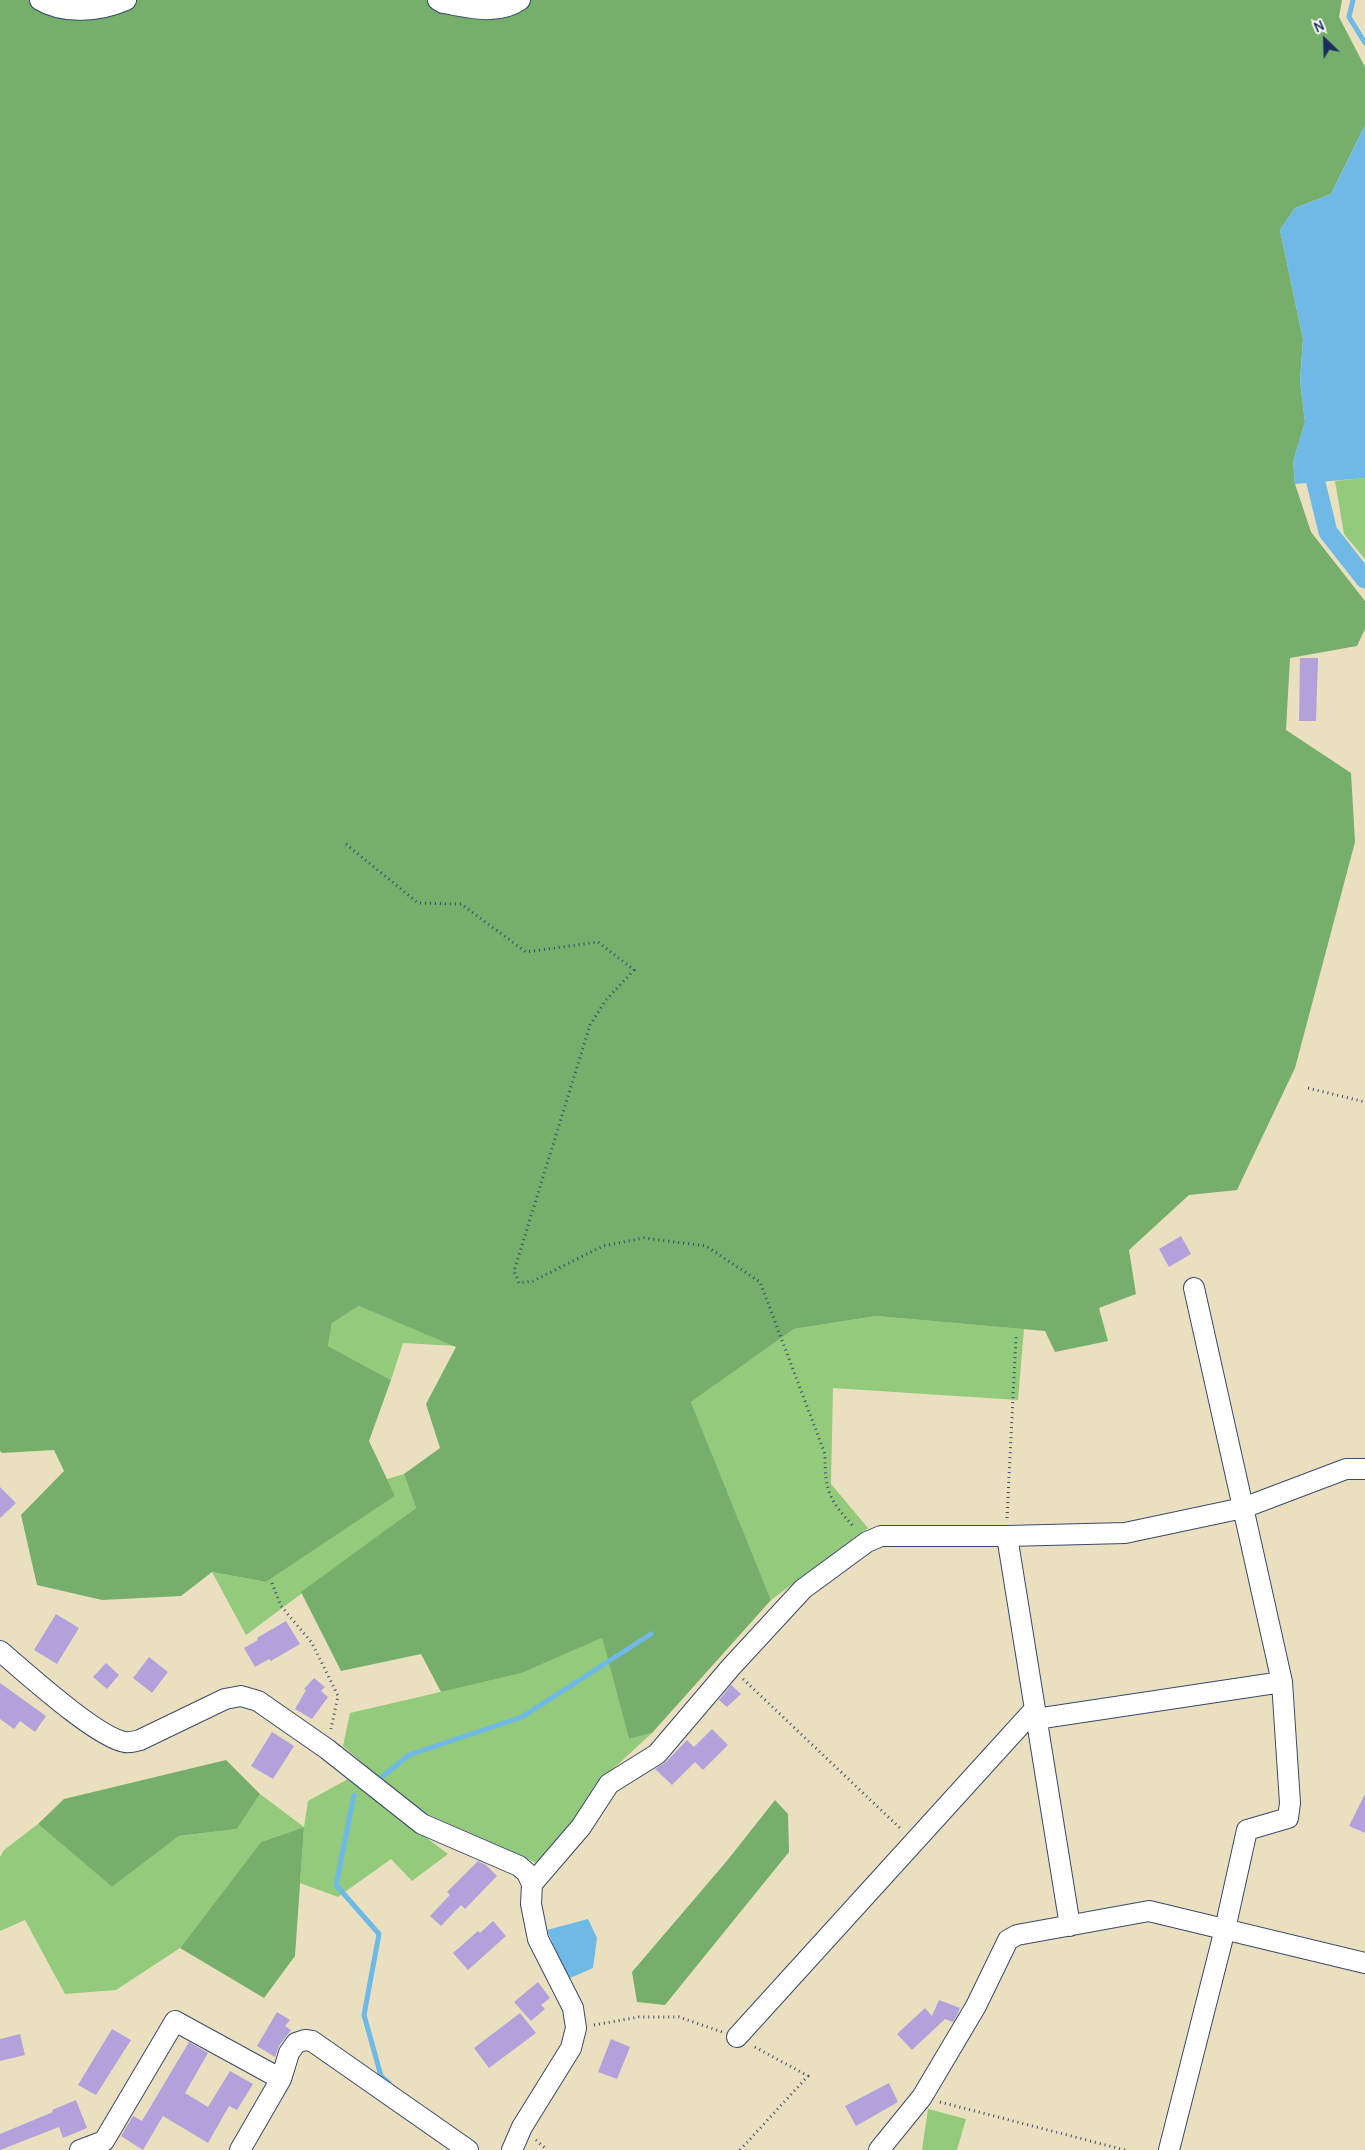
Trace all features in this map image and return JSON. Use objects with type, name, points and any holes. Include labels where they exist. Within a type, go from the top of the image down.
[{"type":"street","points":[[40,0],[52,7],[88,10],[126,0]]},
{"type":"street","points":[[438,0],[443,4],[493,10],[514,4],[520,0]]},
{"type":"street","points":[[1169,2150],[1225,1929],[1247,1830],[1288,1818],[1290,1803],[1282,1682],[1194,1288]]},
{"type":"street","points":[[532,1884],[581,1827],[609,1784],[657,1754],[731,1667],[803,1589],[866,1542],[881,1536],[1007,1536],[1126,1533],[1243,1508],[1346,1469],[1365,1469]]},
{"type":"street","points":[[1007,1536],[1070,1926]]},
{"type":"street","points":[[0,1651],[102,1732],[125,1742],[140,1740],[225,1699],[241,1696],[258,1701],[327,1749],[422,1824],[519,1866],[527,1873],[532,1884],[531,1904],[538,1939],[573,2008],[576,2028],[571,2048],[522,2127],[512,2150]]},
{"type":"street","points":[[737,2037],[914,1842],[1035,1714],[1282,1682]]},
{"type":"street","points":[[879,2150],[922,2097],[976,2006],[1008,1940],[1017,1934],[1150,1911],[1365,1963]]},
{"type":"street","points":[[80,2150],[112,2145],[175,2021],[281,2079]]},
{"type":"street","points":[[240,2150],[281,2079],[289,2053],[296,2043],[305,2040],[312,2041],[468,2150]]},
{"type":"path","points":[[346,844],[418,903],[461,904],[526,952],[598,942],[634,970],[606,1000],[590,1025],[514,1271],[519,1283],[533,1281],[603,1246],[644,1238],[706,1246],[760,1282],[825,1454],[825,1480],[834,1505],[866,1542]]},
{"type":"path","points":[[1308,1088],[1365,1102]]},
{"type":"path","points":[[1007,1536],[1016,1337]]},
{"type":"path","points":[[272,1584],[281,1606],[312,1643],[338,1696],[327,1749]]},
{"type":"path","points":[[731,1667],[914,1842]]},
{"type":"path","points":[[576,2028],[639,2017],[679,2017],[737,2037],[808,2076],[740,2150]]},
{"type":"path","points":[[922,2097],[1125,2150]]},
{"type":"green space","points":[[0,0],[1342,0],[1339,17],[1365,67],[1365,125],[1331,194],[1295,208],[1280,230],[1303,339],[1300,381],[1305,422],[1293,462],[1295,484],[1311,532],[1365,601],[1365,629],[1357,646],[1290,658],[1286,730],[1351,773],[1355,842],[1295,1068],[1237,1190],[1189,1195],[1129,1250],[1136,1294],[1099,1308],[1108,1341],[1055,1352],[1045,1331],[876,1316],[794,1329],[691,1402],[771,1600],[652,1733],[629,1739],[602,1638],[522,1673],[441,1692],[421,1654],[341,1671],[301,1592],[416,1508],[404,1474],[440,1448],[426,1404],[456,1347],[359,1306],[332,1323],[328,1346],[391,1380],[369,1441],[395,1496],[266,1582],[212,1572],[181,1596],[102,1600],[37,1585],[21,1515],[64,1471],[54,1450],[2,1453],[0,1451]]},
{"type":"green space","points":[[1365,478],[1365,559],[1344,534],[1335,481]]},
{"type":"green space","points":[[359,1306],[456,1346],[403,1343],[391,1380],[328,1346],[332,1323]]},
{"type":"green space","points":[[876,1316],[1024,1329],[1018,1400],[833,1388],[831,1484],[868,1528],[771,1600],[691,1402],[794,1329]]},
{"type":"green space","points":[[404,1474],[416,1508],[246,1635],[212,1572],[266,1582],[395,1496],[387,1479]]},
{"type":"green space","points":[[602,1638],[629,1739],[652,1733],[603,1778],[541,1865],[414,1808],[343,1746],[350,1713],[522,1673]]},
{"type":"green space","points":[[226,1760],[260,1794],[237,1829],[179,1836],[112,1887],[38,1824],[64,1799]]},
{"type":"green space","points":[[348,1779],[448,1854],[412,1881],[391,1859],[338,1897],[300,1883],[308,1801]]},
{"type":"green space","points":[[260,1794],[304,1827],[261,1842],[180,1948],[116,1990],[65,1994],[25,1920],[0,1931],[0,1857],[4,1850],[38,1824],[112,1887],[179,1836],[237,1829]]},
{"type":"green space","points":[[775,1800],[788,1814],[789,1852],[665,2005],[637,2002],[632,1972],[726,1862]]},
{"type":"green space","points":[[304,1827],[295,1956],[264,1998],[180,1948],[261,1842]]},
{"type":"green space","points":[[928,2109],[966,2119],[957,2150],[922,2150]]},
{"type":"water","points":[[1365,125],[1365,478],[1295,484],[1293,462],[1305,422],[1300,381],[1303,339],[1280,230],[1295,208],[1331,194]]},
{"type":"water","points":[[588,1919],[597,1938],[593,1968],[568,1979],[547,1930]]},
{"type":"building","points":[[1300,658],[1318,658],[1316,721],[1299,721]]},
{"type":"building","points":[[1181,1236],[1191,1254],[1169,1267],[1159,1249]]},
{"type":"building","points":[[0,1487],[16,1503],[0,1518]]},
{"type":"building","points":[[56,1614],[79,1628],[57,1664],[34,1650]]},
{"type":"building","points":[[286,1621],[300,1644],[271,1661],[269,1659],[255,1667],[244,1648]]},
{"type":"building","points":[[149,1657],[168,1672],[152,1693],[133,1678]]},
{"type":"building","points":[[106,1663],[119,1675],[107,1689],[93,1677]]},
{"type":"building","points":[[314,1678],[325,1687],[321,1691],[328,1697],[312,1719],[295,1709],[306,1690],[304,1689]]},
{"type":"building","points":[[0,1683],[46,1716],[35,1732],[20,1721],[14,1729],[0,1719]]},
{"type":"building","points":[[731,1685],[741,1694],[727,1707],[719,1700]]},
{"type":"building","points":[[712,1729],[728,1745],[703,1770],[695,1762],[672,1785],[655,1769],[666,1762],[687,1740],[694,1747]]},
{"type":"building","points":[[272,1732],[294,1746],[273,1779],[251,1766]]},
{"type":"building","points":[[1365,1794],[1365,1833],[1349,1826]]},
{"type":"building","points":[[478,1861],[486,1865],[497,1876],[465,1909],[461,1905],[441,1926],[430,1916],[450,1895],[447,1892]]},
{"type":"building","points":[[493,1921],[506,1936],[468,1970],[453,1953],[478,1931],[480,1933]]},
{"type":"building","points":[[538,1982],[550,1998],[541,2005],[545,2009],[531,2021],[514,2002]]},
{"type":"building","points":[[939,2000],[960,2008],[957,2015],[953,2022],[945,2019],[912,2050],[897,2034],[925,2008],[932,2016]]},
{"type":"building","points":[[277,2012],[290,2020],[285,2026],[291,2030],[279,2046],[275,2057],[257,2046]]},
{"type":"building","points":[[520,2013],[536,2033],[489,2068],[474,2048]]},
{"type":"building","points":[[112,2029],[131,2040],[96,2095],[78,2085]]},
{"type":"building","points":[[20,2034],[25,2055],[0,2061],[0,2039]]},
{"type":"building","points":[[611,2039],[630,2047],[617,2079],[598,2072]]},
{"type":"building","points":[[189,2042],[208,2053],[185,2093],[208,2107],[230,2071],[253,2084],[237,2110],[229,2106],[208,2143],[163,2116],[143,2150],[121,2136],[133,2116],[142,2121]]},
{"type":"building","points":[[889,2083],[898,2102],[856,2126],[845,2106]]},
{"type":"building","points":[[76,2100],[87,2128],[63,2138],[59,2127],[0,2150],[0,2134],[53,2112],[52,2110]]},
{"type":"waterway","points":[[1353,0],[1349,17],[1365,43]]},
{"type":"waterway","points":[[1316,483],[1328,532],[1365,579]]},
{"type":"waterway","points":[[383,1776],[409,1755],[522,1717],[651,1634]]},
{"type":"waterway","points":[[354,1795],[336,1885],[379,1934],[364,2015],[381,2076],[389,2083]]}]
